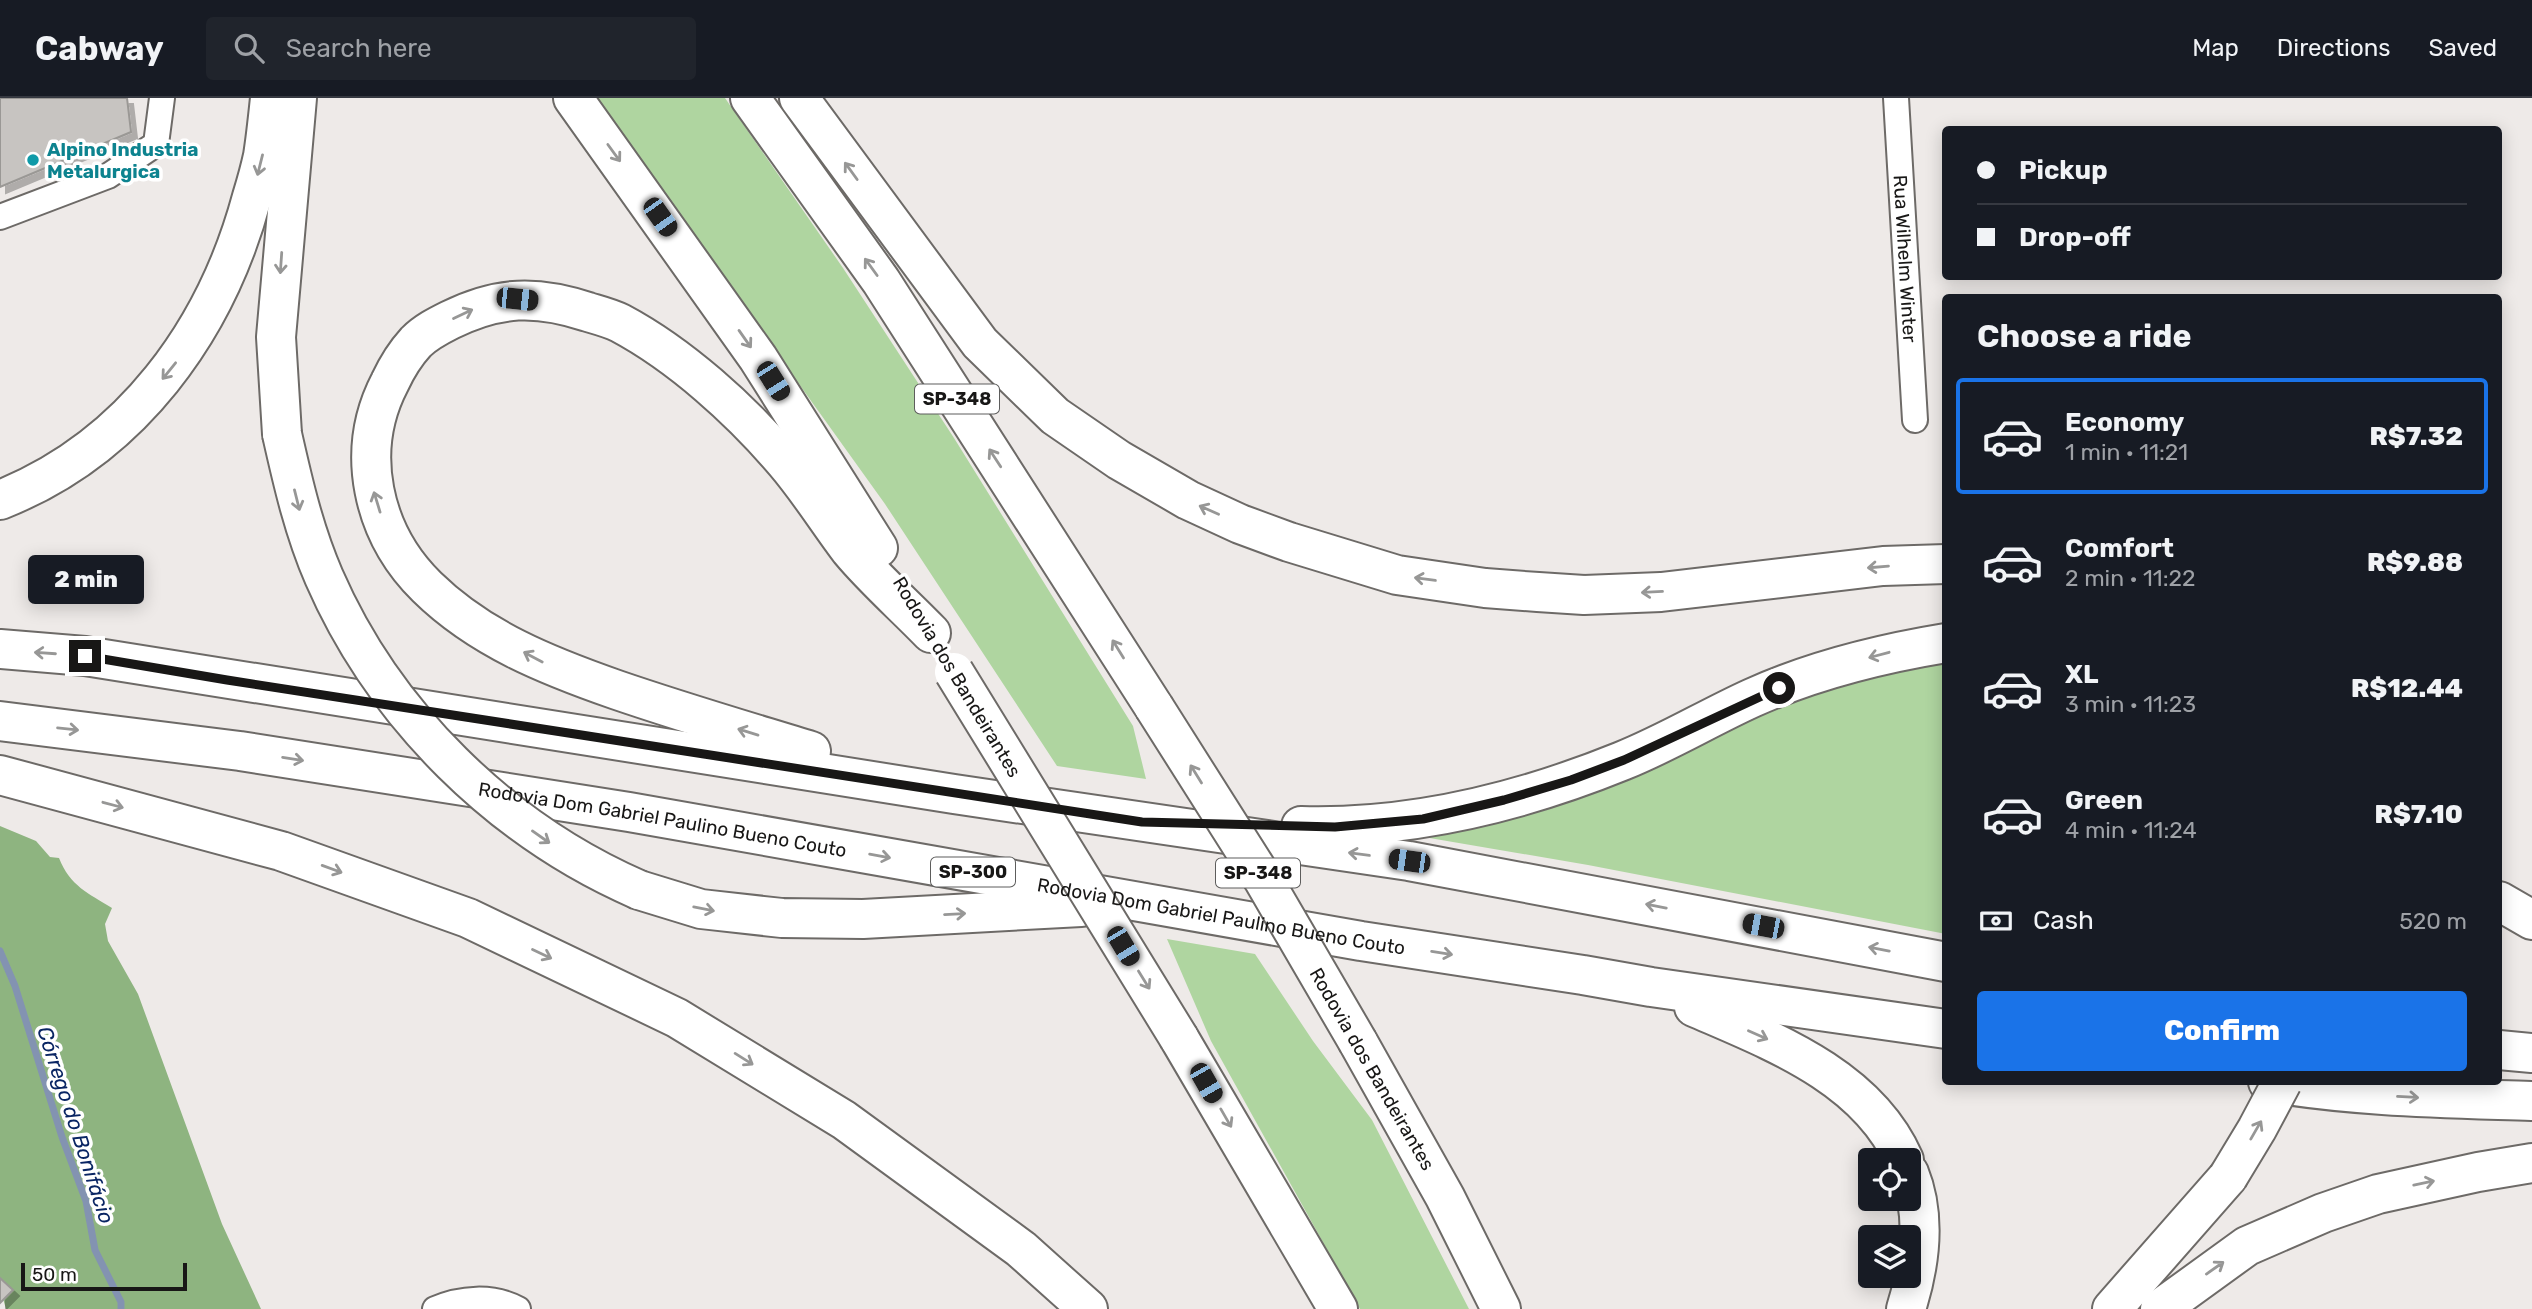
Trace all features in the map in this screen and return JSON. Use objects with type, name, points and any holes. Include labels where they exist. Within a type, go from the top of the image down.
[{"type":"highway","points":[[0,500],[40,482],[100,441],[145,399],[182,355],[218,293],[243,230],[262,158],[270,98]]},
{"type":"highway","points":[[297,98],[276,337],[282,434],[298,506],[323,576],[348,627],[421,730],[470,779],[538,835],[601,874],[639,890],[701,909],[782,918],[863,919],[1157,904]]},
{"type":"highway","name":"Rodovia dos Bandeirantes","points":[[573,98],[758,358],[931,632],[1179,1038],[1338,1309]]},
{"type":"highway","name":"Rodovia dos Bandeirantes","points":[[750,98],[881,281],[1262,880],[1358,1042],[1445,1197],[1501,1309]]},
{"type":"highway","points":[[799,98],[980,343],[1055,416],[1119,460],[1176,494],[1240,523],[1289,542],[1397,575],[1485,588],[1584,595],[1661,592],[1883,566],[1942,564]]},
{"type":"highway","points":[[931,632],[852,552],[785,462],[727,403],[669,352],[617,321],[563,304],[517,299],[471,310],[436,327],[417,341],[401,360],[385,392],[373,424],[370,457],[372,484],[378,507],[390,537],[403,559],[427,587],[475,627],[550,666],[661,705],[954,794]]},
{"type":"highway","points":[[1142,822],[1335,827],[1423,819],[1504,800],[1571,780],[1624,760],[1754,698],[1828,668],[1942,644]]},
{"type":"highway","points":[[0,649],[85,656],[954,794],[1409,861],[1942,960]]},
{"type":"highway","name":"Rodovia Dom Gabriel Paulino Bueno Couto","points":[[0,722],[320,763],[643,815],[1361,941],[1651,987],[1942,1028]]},
{"type":"highway","points":[[0,775],[281,850],[468,918],[677,1018],[844,1120],[1021,1250],[1088,1309]]},
{"type":"highway","points":[[2502,903],[2532,920]]},
{"type":"highway","points":[[1651,987],[1779,1044],[1839,1081],[1867,1105],[1895,1139],[1899,1148]]},
{"type":"highway","points":[[2502,1050],[2532,1054]]},
{"type":"highway","points":[[2112,1309],[2228,1178],[2280,1085]]},
{"type":"highway","points":[[2286,1085],[2404,1097],[2532,1101]]},
{"type":"highway","points":[[2160,1309],[2247,1246],[2323,1213],[2378,1194],[2532,1163]]},
{"type":"highway","points":[[1445,1197],[1531,1309]]},
{"type":"highway","points":[[1906,1309],[1915,1280],[1920,1241],[1918,1211]]},
{"type":"street","points":[[0,217],[107,176],[156,144],[162,98]]},
{"type":"street","name":"Rua Wilhelm Winter","points":[[1896,98],[1915,420]]},
{"type":"street","points":[[435,1309],[448,1303],[491,1299],[518,1309]]},
{"type":"green space","points":[[594,98],[725,98],[843,268],[954,438],[1133,726],[1146,779],[1057,766],[885,504]]},
{"type":"green space","points":[[1942,647],[1942,933],[1588,865],[1371,828],[1792,689]]},
{"type":"green space","points":[[0,826],[36,841],[50,857],[59,858],[74,882],[112,908],[105,924],[108,941],[138,994],[222,1224],[261,1309],[6,1309],[0,1288]]},
{"type":"green space","points":[[1167,939],[1255,954],[1313,1041],[1372,1120],[1469,1309],[1360,1309],[1211,1041]]},
{"type":"building","name":"Alpino Industria Metalurgica","points":[[0,98],[127,98],[131,132],[0,187]]},
{"type":"building","points":[[0,1278],[13,1290],[0,1303]]},
{"type":"waterway","name":"Córrego do Bonifácio","points":[[0,951],[15,986],[62,1137],[86,1201],[95,1250],[121,1302],[121,1309]]},
{"type":"place","name":"Alpino Industria Metalurgica","points":[[33,160]]},
{"type":"route","points":[[85,656],[1142,822],[1335,827],[1423,819],[1504,800],[1571,780],[1624,760],[1779,688]]}]
